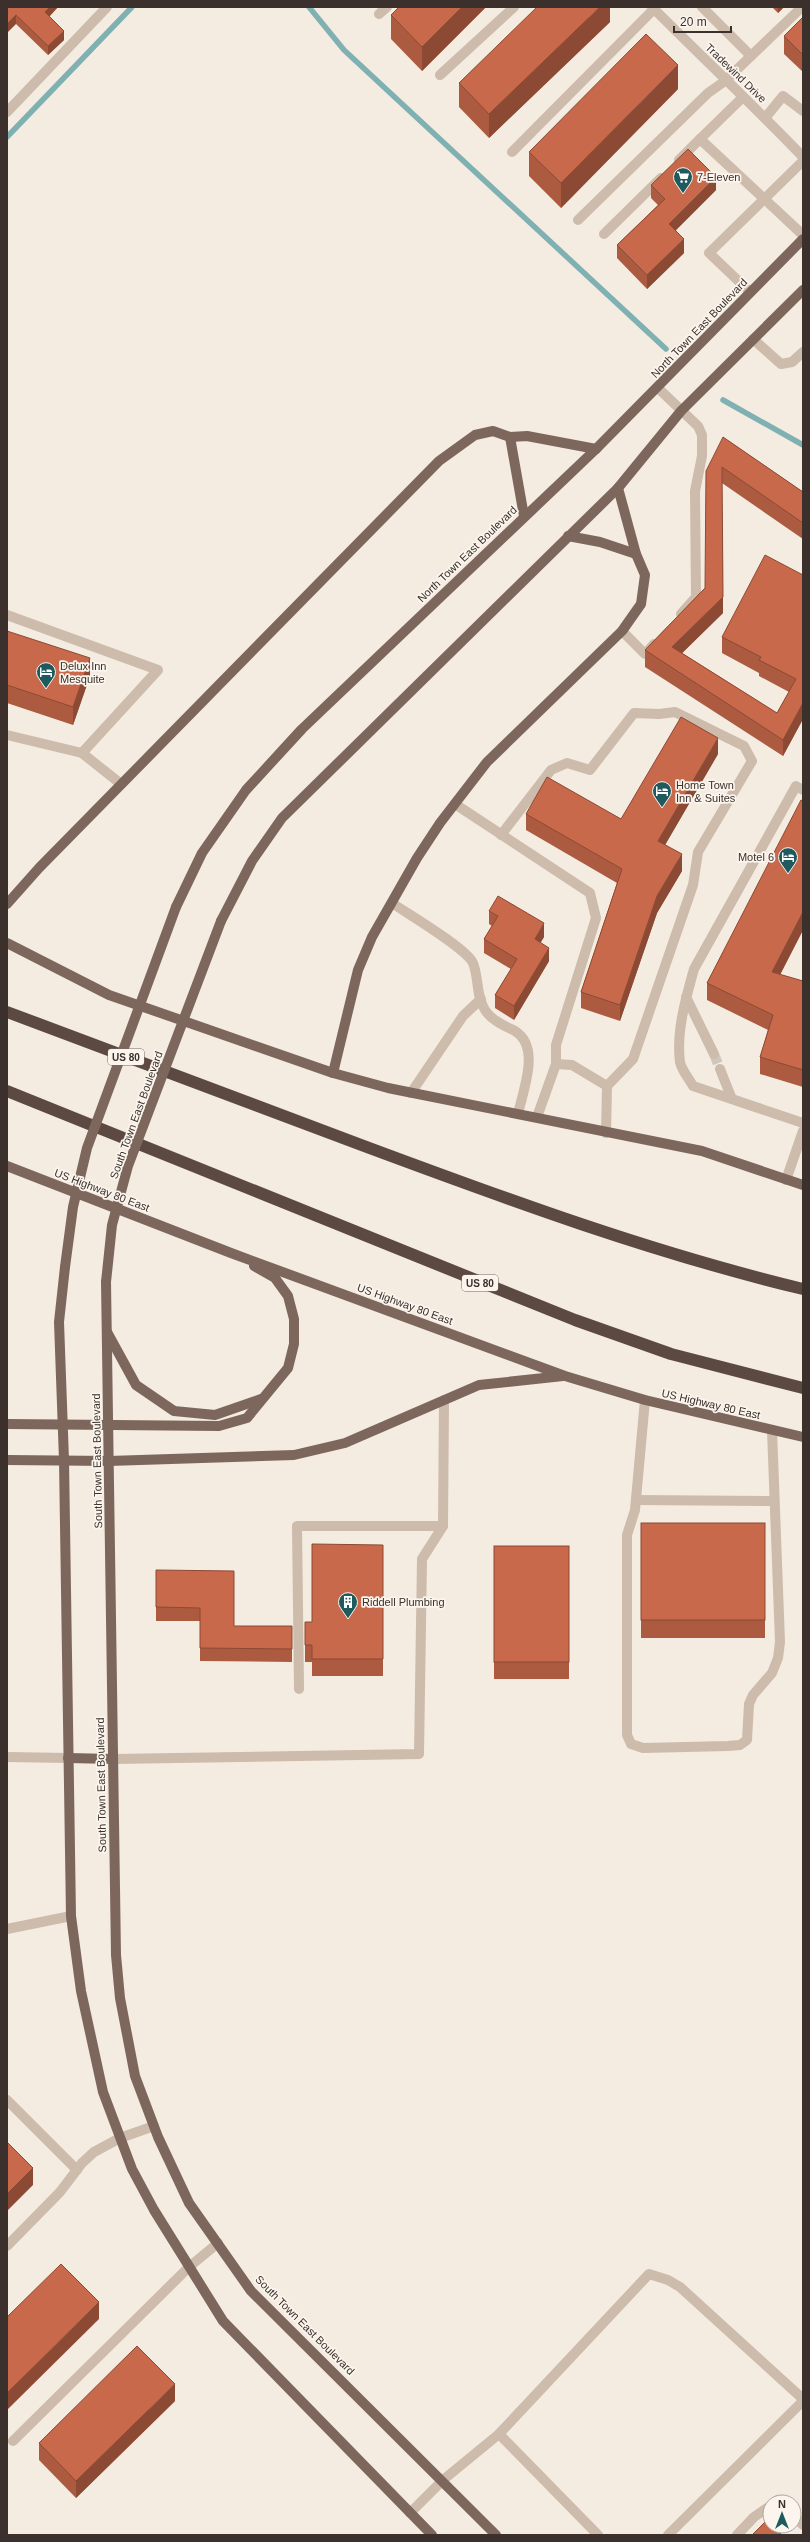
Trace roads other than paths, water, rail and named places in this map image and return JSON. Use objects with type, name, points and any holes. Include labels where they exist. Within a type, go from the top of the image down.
[{"type":"highway","name":"US 80","points":[[7,1012],[458,1181],[609,1235],[721,1269],[803,1289]]},
{"type":"highway","name":"US 80","points":[[7,1091],[575,1320],[671,1354],[803,1388]]},
{"type":"main road","name":"North Town East Boulevard","points":[[63,1425],[59,1322],[73,1207],[87,1148],[176,907],[202,853],[246,790],[302,729],[596,449],[658,388],[803,239]]},
{"type":"main road","points":[[568,536],[618,488],[681,411],[803,290]]},
{"type":"main road","points":[[7,904],[39,868],[439,461],[475,435],[493,431],[510,437],[526,436],[596,449]]},
{"type":"main road","points":[[510,437],[524,516]]},
{"type":"main road","points":[[333,1073],[358,970],[372,938],[416,858],[454,804],[487,762],[622,631],[635,615],[641,604],[645,575],[636,554],[618,488]]},
{"type":"main road","points":[[568,536],[600,542],[636,554]]},
{"type":"main road","name":"South Town East Boulevard","points":[[496,2535],[443,2480],[251,2291],[189,2202],[154,2126],[135,2076],[120,1998],[116,1955],[106,1282],[112,1226],[128,1166],[221,921],[252,861],[282,818],[568,536]]},
{"type":"main road","points":[[7,943],[109,995],[333,1073],[411,1093],[702,1151],[803,1185]]},
{"type":"main road","name":"US Highway 80 East","points":[[7,1166],[231,1253],[565,1376],[645,1400],[803,1437]]},
{"type":"main road","points":[[7,1424],[219,1426],[247,1418],[261,1399],[288,1368],[294,1344],[294,1319],[288,1296],[275,1278],[231,1253]]},
{"type":"main road","points":[[106,1330],[136,1386],[174,1410],[215,1415],[261,1399]]},
{"type":"main road","points":[[7,1460],[109,1461],[294,1455],[345,1443],[479,1385],[565,1376]]},
{"type":"main road","points":[[63,1425],[71,1916],[81,1991],[103,2092],[132,2169],[189,2267],[223,2321],[432,2535]]},
{"type":"main road","points":[[68,1758],[113,1759]]},
{"type":"street","points":[[7,112],[107,7]]},
{"type":"street","points":[[440,75],[514,7]]},
{"type":"street","points":[[702,7],[751,56]]},
{"type":"street","points":[[578,220],[708,94],[725,81],[802,7]]},
{"type":"street","points":[[512,152],[653,8]]},
{"type":"street","name":"Tradewind Drive","points":[[653,8],[742,98],[766,118],[803,158]]},
{"type":"street","points":[[766,118],[783,96],[803,111]]},
{"type":"street","points":[[604,234],[742,98]]},
{"type":"street","points":[[700,139],[766,198],[803,235]]},
{"type":"street","points":[[750,292],[709,253],[803,161]]},
{"type":"street","points":[[753,339],[781,364],[792,362],[803,352]]},
{"type":"street","points":[[658,388],[698,426],[702,435],[702,456],[695,491],[696,597],[675,620]]},
{"type":"street","points":[[7,615],[158,670],[82,753]]},
{"type":"street","points":[[622,631],[644,654],[660,637]]},
{"type":"street","points":[[501,834],[551,770],[567,763],[590,770],[634,713],[659,714],[675,712],[744,746],[752,761],[698,852],[693,885],[633,1059],[607,1086],[606,1133]]},
{"type":"street","points":[[7,735],[82,753],[121,784]]},
{"type":"street","points":[[803,790],[796,786],[694,969],[686,997],[680,1033],[680,1063],[693,1086],[803,1123]]},
{"type":"street","points":[[454,804],[590,892],[596,918],[556,1045],[556,1064],[537,1117]]},
{"type":"street","points":[[392,903],[469,957],[476,972],[485,1011],[493,1019],[521,1035],[528,1050],[528,1065],[518,1114]]},
{"type":"street","points":[[686,997],[714,1054]]},
{"type":"street","points":[[411,1093],[463,1016],[481,999]]},
{"type":"street","points":[[556,1064],[572,1066],[607,1086]]},
{"type":"street","points":[[720,1069],[732,1099]]},
{"type":"street","points":[[786,1180],[803,1131]]},
{"type":"street","points":[[113,1759],[420,1754],[422,1559],[443,1526],[444,1400]]},
{"type":"street","points":[[645,1400],[636,1500],[627,1535],[627,1735],[631,1744],[643,1748],[728,1746],[740,1745],[747,1740],[749,1704],[753,1695],[772,1672],[778,1658],[780,1642],[772,1430]]},
{"type":"street","points":[[636,1500],[774,1501]]},
{"type":"street","points":[[298,1689],[298,1526],[443,1526]]},
{"type":"street","points":[[7,1757],[68,1758]]},
{"type":"street","points":[[7,1928],[71,1916]]},
{"type":"street","points":[[7,2100],[77,2170]]},
{"type":"street","points":[[7,2246],[60,2192],[77,2170],[94,2152],[120,2138],[154,2126]]},
{"type":"street","points":[[13,2441],[189,2267],[218,2243]]},
{"type":"street","points":[[410,2513],[443,2480],[499,2434],[649,2274],[668,2280],[680,2286],[803,2400],[668,2535]]},
{"type":"street","points":[[499,2434],[598,2535]]},
{"type":"street","points":[[737,2535],[762,2512]]},
{"type":"waterway","points":[[7,137],[132,7]]},
{"type":"waterway","points":[[309,7],[344,50],[666,349]]},
{"type":"waterway","points":[[723,400],[803,445]]},
{"type":"tunnel","points":[[714,1054],[720,1069]]},
{"type":"place","name":"7-Eleven","points":[[683,194]]},
{"type":"place","name":"Delux Inn Mesquite","points":[[46,689]]},
{"type":"place","name":"Home Town Inn & Suites","points":[[662,808]]},
{"type":"place","name":"Motel 6","points":[[788,874]]},
{"type":"place","name":"Riddell Plumbing","points":[[348,1619]]}]
